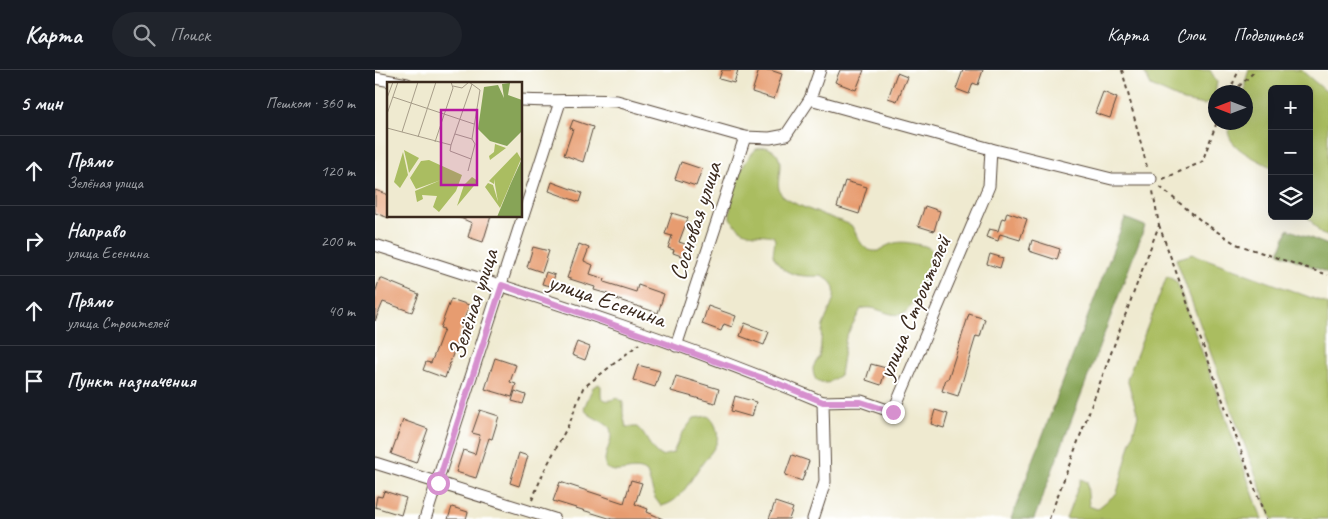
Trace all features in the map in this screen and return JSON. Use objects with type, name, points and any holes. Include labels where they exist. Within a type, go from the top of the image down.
[{"type":"street","points":[[523,100],[560,102],[617,101],[745,137],[770,138],[786,135],[810,99],[820,70]]},
{"type":"street","points":[[375,78],[396,82]]},
{"type":"street","points":[[810,99],[991,149],[1112,179],[1151,179]]},
{"type":"street","name":"Зелёная улица","points":[[425,519],[560,102]]},
{"type":"street","name":"Сосновая улица","points":[[676,346],[745,137]]},
{"type":"street","name":"улица Строителей","points":[[823,402],[861,402],[893,412],[989,186],[991,149]]},
{"type":"street","name":"улица Есенина","points":[[375,245],[502,285],[649,336],[823,402]]},
{"type":"street","points":[[813,519],[825,482],[823,402]]},
{"type":"street","points":[[375,463],[555,519]]},
{"type":"path","points":[[1122,70],[1151,179],[1159,225],[1266,519]]},
{"type":"path","points":[[1234,85],[1239,70]]},
{"type":"path","points":[[1239,85],[1256,70]]},
{"type":"path","points":[[1151,179],[1166,179],[1202,162],[1214,130]]},
{"type":"path","points":[[1151,179],[1204,223],[1236,244],[1328,275]]},
{"type":"path","points":[[1049,519],[1159,225]]},
{"type":"path","points":[[528,510],[544,471],[570,422],[583,388],[649,336]]},
{"type":"green space","points":[[1143,70],[1210,70],[1217,82],[1216,85],[1208,85],[1208,103],[1204,105],[1184,101],[1151,86]]},
{"type":"green space","points":[[1249,70],[1301,70],[1328,93],[1328,236],[1321,234],[1310,220],[1313,220],[1313,85],[1268,85],[1268,166],[1239,149],[1230,138],[1228,131],[1253,130],[1253,85],[1245,85]]},
{"type":"green space","points":[[766,147],[774,151],[778,156],[780,162],[779,188],[785,198],[802,207],[851,225],[864,246],[872,251],[878,251],[894,243],[903,242],[926,246],[933,253],[918,296],[906,312],[894,314],[873,308],[861,309],[846,337],[840,375],[828,383],[818,382],[813,368],[819,357],[823,326],[834,298],[833,286],[829,280],[821,276],[793,274],[787,271],[781,267],[773,255],[775,240],[773,236],[744,231],[730,218],[732,199],[740,172],[756,149]]},
{"type":"green space","points":[[1125,218],[1145,226],[1034,519],[1011,519]]},
{"type":"green space","points":[[1288,229],[1328,245],[1328,273],[1279,253]]},
{"type":"green space","points":[[1193,254],[1328,304],[1328,519],[1272,519],[1176,259]]},
{"type":"green space","points":[[1167,276],[1177,282],[1262,519],[1066,519],[1081,479],[1087,482],[1089,506],[1097,509],[1117,493],[1138,415],[1127,379]]},
{"type":"green space","points":[[599,384],[601,386],[601,396],[605,400],[617,398],[623,402],[626,427],[637,427],[654,450],[661,456],[673,453],[681,435],[694,418],[708,416],[713,421],[717,434],[716,444],[685,489],[675,500],[661,506],[655,498],[647,473],[641,470],[617,471],[606,468],[605,458],[611,439],[610,428],[588,414],[584,408],[593,387]]},
{"type":"building","points":[[722,70],[738,70],[734,83],[719,79]]},
{"type":"building","points":[[759,70],[770,70],[782,74],[774,99],[752,92]]},
{"type":"building","points":[[840,70],[864,70],[856,90],[835,82]]},
{"type":"building","points":[[963,70],[983,70],[978,85],[973,83],[969,94],[956,89]]},
{"type":"building","points":[[897,73],[907,77],[897,101],[888,98]]},
{"type":"building","points":[[1103,92],[1117,98],[1110,118],[1095,113]]},
{"type":"building","points":[[573,120],[593,127],[583,162],[564,155],[573,129],[570,128]]},
{"type":"building","points":[[681,162],[702,169],[696,186],[675,179]]},
{"type":"building","points":[[845,181],[867,187],[859,214],[837,207]]},
{"type":"building","points":[[552,182],[582,193],[579,202],[549,191]]},
{"type":"building","points":[[375,190],[387,194],[387,217],[375,213]]},
{"type":"building","points":[[925,206],[940,211],[934,231],[918,226]]},
{"type":"building","points":[[1007,212],[1027,219],[1020,240],[1000,234],[998,241],[986,237],[989,229],[998,231],[1002,218],[1005,219]]},
{"type":"building","points":[[672,213],[688,218],[679,242],[688,245],[684,257],[673,253],[674,250],[668,248],[672,236],[665,234]]},
{"type":"building","points":[[461,218],[490,218],[483,242],[468,237],[472,223]]},
{"type":"building","points":[[1032,240],[1060,249],[1057,260],[1029,251]]},
{"type":"building","points":[[579,244],[589,248],[584,261],[593,265],[590,274],[605,279],[604,282],[636,292],[638,285],[664,294],[658,313],[607,296],[608,294],[594,290],[595,287],[567,278]]},
{"type":"building","points":[[533,247],[549,251],[542,272],[527,267]]},
{"type":"building","points":[[990,254],[1003,258],[1000,268],[987,264]]},
{"type":"building","points":[[546,272],[555,275],[551,286],[542,284]]},
{"type":"building","points":[[380,278],[419,294],[412,312],[383,302],[375,321],[375,293]]},
{"type":"building","points":[[451,299],[469,305],[445,378],[423,370],[426,362],[431,363],[444,329],[440,328]]},
{"type":"building","points":[[708,306],[736,316],[732,327],[724,324],[721,331],[702,324]]},
{"type":"building","points":[[969,314],[985,319],[980,337],[976,336],[958,396],[942,391],[946,379],[948,379]]},
{"type":"building","points":[[745,323],[769,332],[764,345],[740,336]]},
{"type":"building","points":[[577,342],[590,347],[585,360],[572,355]]},
{"type":"building","points":[[495,358],[516,365],[510,382],[516,384],[512,397],[485,389]]},
{"type":"building","points":[[871,364],[886,368],[881,385],[866,380]]},
{"type":"building","points":[[638,365],[660,371],[655,387],[633,380]]},
{"type":"building","points":[[676,376],[719,389],[715,403],[671,391]]},
{"type":"building","points":[[515,391],[526,395],[523,404],[512,401]]},
{"type":"building","points":[[735,396],[756,402],[752,417],[731,411]]},
{"type":"building","points":[[480,410],[499,416],[492,439],[489,438],[476,478],[456,472],[463,450],[475,454],[480,435],[472,433]]},
{"type":"building","points":[[935,410],[948,414],[944,428],[931,424]]},
{"type":"building","points":[[403,420],[428,429],[416,463],[391,454]]},
{"type":"building","points":[[519,453],[528,456],[519,486],[510,483]]},
{"type":"building","points":[[792,455],[809,461],[802,481],[785,475]]},
{"type":"building","points":[[631,480],[642,483],[635,504],[648,509],[647,512],[663,519],[612,519],[553,501],[560,482],[624,503]]},
{"type":"building","points":[[384,491],[406,498],[401,515],[375,507],[377,496],[382,497]]},
{"type":"building","points":[[775,502],[793,508],[789,519],[769,519]]},
{"type":"building","points":[[452,507],[468,512],[466,519],[448,519]]},
{"type":"route","points":[[438,483],[502,285],[649,336],[823,402],[861,402],[893,412]]}]
